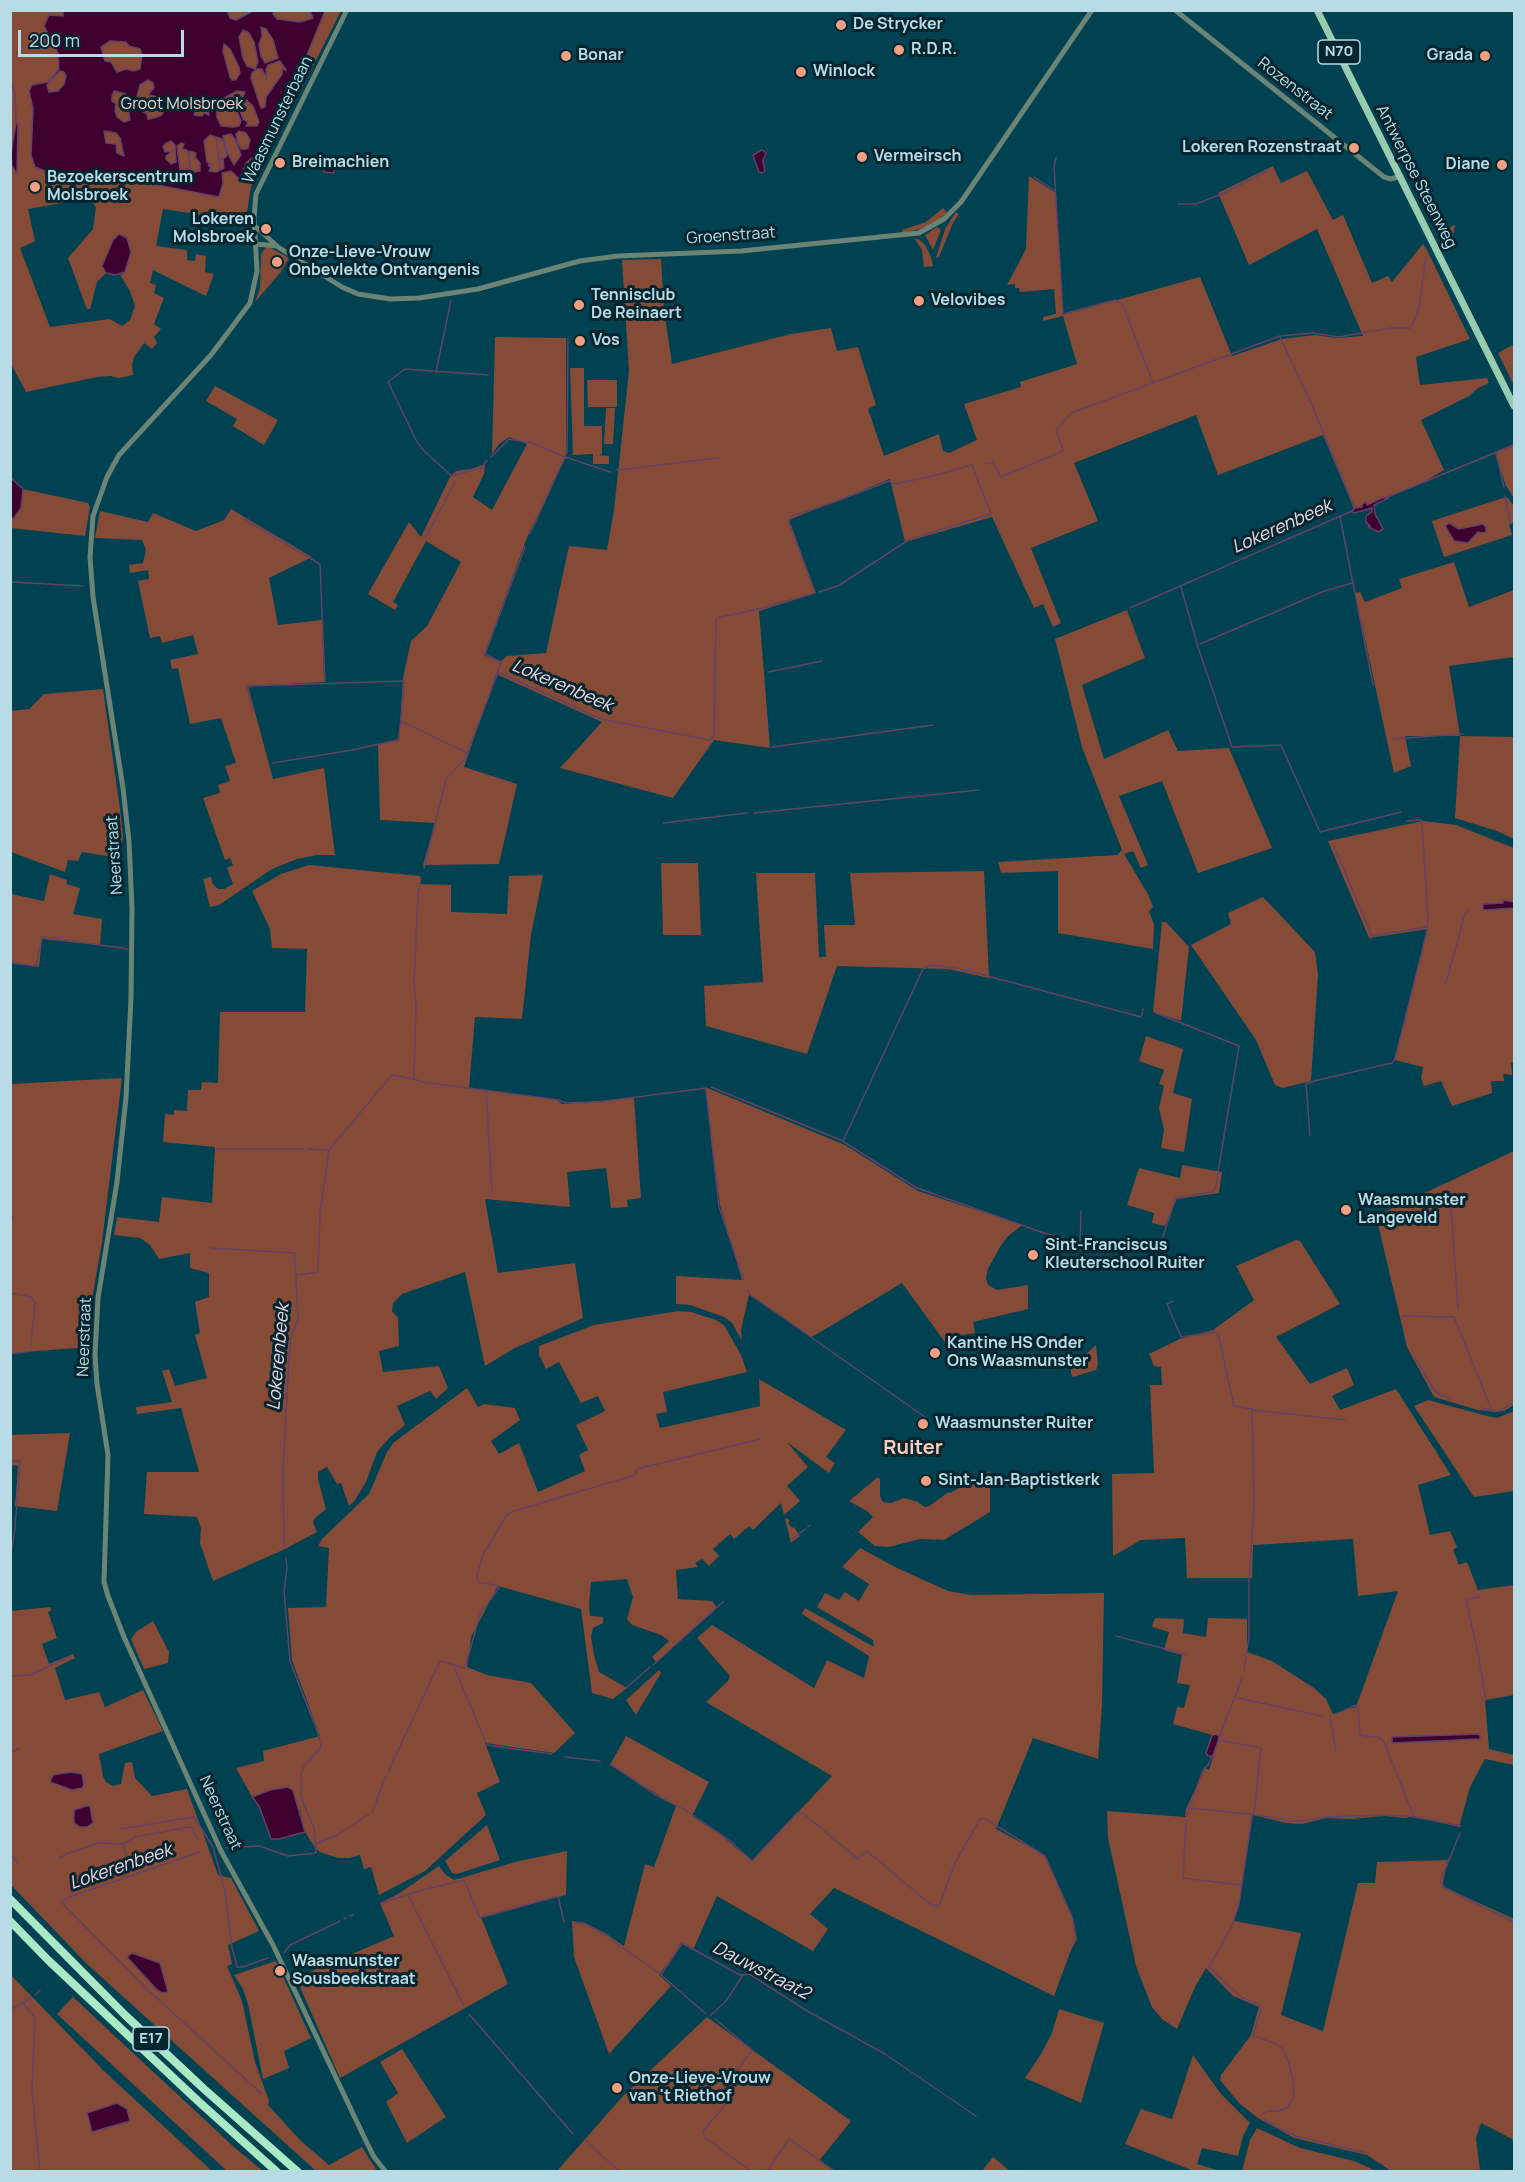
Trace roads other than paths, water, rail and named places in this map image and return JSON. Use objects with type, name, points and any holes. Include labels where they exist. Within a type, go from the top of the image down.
[{"type":"highway","name":"E17","points":[[10,1899],[204,2089],[298,2172]]},
{"type":"highway","name":"E17","points":[[10,1921],[48,1960],[277,2172]]},
{"type":"main road","name":"Antwerpse Steenweg","points":[[1317,10],[1515,406]]},
{"type":"street","name":"Waasmunsterbaan","points":[[123,449],[211,355],[250,303],[257,271],[255,205],[261,182],[347,10]]},
{"type":"street","name":"Groenstraat","points":[[255,226],[278,247],[342,287],[358,294],[390,299],[419,298],[478,288],[580,261],[609,257],[741,250],[919,233],[944,219],[961,202],[1092,10]]},
{"type":"street","name":"Rozenstraat","points":[[1175,10],[1384,177],[1391,179],[1401,176]]},
{"type":"street","name":"Groenstraat","points":[[256,244],[278,247]]},
{"type":"street","name":"Neerstraat","points":[[123,449],[107,477],[97,503],[90,547],[93,597],[123,788],[132,900],[131,1009],[126,1098],[117,1182],[95,1330],[97,1384],[108,1455],[104,1582],[124,1637],[221,1851],[273,1945],[366,2141],[386,2172]]},
{"type":"waterway","points":[[10,82],[15,91],[16,123]]},
{"type":"waterway","points":[[216,137],[220,169]]},
{"type":"waterway","points":[[218,157],[223,159]]},
{"type":"waterway","points":[[189,158],[190,169]]},
{"type":"waterway","points":[[1056,158],[1054,167],[1063,314],[1115,300],[1122,303],[1153,383]]},
{"type":"waterway","points":[[1178,204],[1196,204],[1222,194],[1269,170]]},
{"type":"waterway","points":[[1034,177],[1055,191]]},
{"type":"waterway","name":"Lokerenbeek","points":[[985,464],[993,462],[1001,477],[1063,451],[1056,430],[1071,413],[1280,336],[1313,333],[1339,337],[1391,328],[1411,328],[1419,309],[1426,257]]},
{"type":"waterway","points":[[436,372],[451,300]]},
{"type":"waterway","name":"Lokerenbeek","points":[[1280,337],[1311,403],[1355,508],[1353,510]]},
{"type":"waterway","points":[[530,534],[567,452],[568,339]]},
{"type":"waterway","points":[[487,460],[482,467],[452,476],[417,442],[388,382],[405,369],[488,375]]},
{"type":"waterway","points":[[491,457],[509,439],[532,443],[610,472]]},
{"type":"waterway","points":[[1385,498],[1514,445]]},
{"type":"waterway","points":[[1496,453],[1504,487]]},
{"type":"waterway","points":[[617,470],[718,458]]},
{"type":"waterway","name":"Lokerenbeek","points":[[424,868],[446,779],[465,759],[498,672],[601,719],[710,740],[714,735],[716,618],[759,609],[815,593],[789,522],[790,517],[889,481],[894,484],[972,465],[991,514],[910,539],[838,586],[819,592]]},
{"type":"waterway","points":[[426,537],[455,482]]},
{"type":"waterway","points":[[1505,496],[1510,521]]},
{"type":"waterway","name":"Lokerenbeek","points":[[1130,608],[1352,511]]},
{"type":"waterway","points":[[1340,517],[1373,685]]},
{"type":"waterway","points":[[243,518],[320,564],[325,683]]},
{"type":"waterway","points":[[498,672],[501,662],[485,654],[525,547]]},
{"type":"waterway","points":[[10,582],[83,586]]},
{"type":"waterway","points":[[1200,644],[1322,592],[1352,583]]},
{"type":"waterway","name":"Lokerenbeek","points":[[1181,587],[1198,647],[1232,747],[1281,745],[1320,832],[1401,812]]},
{"type":"waterway","points":[[768,672],[822,661]]},
{"type":"waterway","points":[[253,711],[247,686],[404,681],[401,721],[467,753]]},
{"type":"waterway","points":[[273,763],[398,740],[401,721]]},
{"type":"waterway","points":[[772,747],[933,725]]},
{"type":"waterway","points":[[1392,739],[1463,734]]},
{"type":"waterway","points":[[754,813],[979,790]]},
{"type":"waterway","points":[[663,823],[747,813]]},
{"type":"waterway","name":"Lokerenbeek","points":[[1310,1136],[1306,1084],[1392,1063],[1395,1059],[1428,919],[1422,823],[1421,820],[1406,821]]},
{"type":"waterway","points":[[1334,846],[1372,936],[1426,927]]},
{"type":"waterway","name":"Lokerenbeek","points":[[284,1547],[283,1470],[291,1337],[298,1319],[296,1279],[297,1275],[318,1272],[320,1213],[329,1150],[392,1075],[414,1079],[416,1004],[414,984],[418,895],[421,877]]},
{"type":"waterway","points":[[1446,983],[1465,914],[1468,911]]},
{"type":"waterway","points":[[10,963],[36,966],[44,937],[128,949]]},
{"type":"waterway","points":[[711,1087],[843,1141],[923,969],[931,965],[956,968],[1141,1017],[1143,1009]]},
{"type":"waterway","points":[[1153,1265],[1176,1198],[1215,1190],[1239,1046],[1156,1013]]},
{"type":"waterway","points":[[414,1079],[559,1100],[565,1103],[599,1102],[706,1088]]},
{"type":"waterway","points":[[706,1089],[719,1207],[744,1281]]},
{"type":"waterway","points":[[486,1090],[492,1191]]},
{"type":"waterway","points":[[844,1142],[917,1188],[1041,1232],[1080,1243],[1081,1211]]},
{"type":"waterway","points":[[217,1149],[303,1149]]},
{"type":"waterway","points":[[307,1149],[329,1150]]},
{"type":"waterway","points":[[1448,1186],[1458,1308]]},
{"type":"waterway","points":[[10,1215],[13,1217],[10,1222]]},
{"type":"waterway","points":[[211,1248],[294,1253],[296,1274]]},
{"type":"waterway","points":[[748,1289],[748,1293],[925,1417]]},
{"type":"waterway","points":[[10,1293],[31,1297],[35,1303],[31,1345]]},
{"type":"waterway","points":[[1173,1301],[1167,1304],[1181,1337],[1218,1333],[1234,1406],[1252,1409],[1254,1504],[1249,1582],[1249,1637],[1244,1670]]},
{"type":"waterway","points":[[1402,1316],[1454,1317],[1492,1411]]},
{"type":"waterway","points":[[10,1354],[31,1351]]},
{"type":"waterway","points":[[1415,1358],[1437,1393],[1451,1399]]},
{"type":"waterway","points":[[1483,1409],[1499,1411],[1514,1403]]},
{"type":"waterway","points":[[1253,1410],[1345,1420]]},
{"type":"waterway","points":[[388,1772],[440,1661],[465,1668],[480,1614],[499,1588],[478,1582],[477,1576],[483,1555],[506,1516],[514,1511],[635,1475],[637,1469],[760,1439]]},
{"type":"waterway","points":[[10,1461],[20,1461],[10,1561]]},
{"type":"waterway","points":[[793,1539],[805,1529]]},
{"type":"waterway","name":"Lokerenbeek","points":[[226,1848],[259,1846],[288,1856],[316,1853],[314,1828],[301,1797],[301,1774],[304,1766],[321,1747],[318,1733],[290,1661],[284,1591],[286,1558]]},
{"type":"waterway","points":[[1480,1597],[1466,1599],[1486,1701]]},
{"type":"waterway","points":[[675,1645],[724,1601]]},
{"type":"waterway","points":[[1116,1636],[1188,1655]]},
{"type":"waterway","points":[[653,1665],[672,1648]]},
{"type":"waterway","points":[[10,1676],[31,1675],[70,1656]]},
{"type":"waterway","points":[[454,1667],[487,1745],[552,1754]]},
{"type":"waterway","points":[[626,1688],[650,1667]]},
{"type":"waterway","points":[[1219,1738],[1242,1678]]},
{"type":"waterway","points":[[1238,1698],[1322,1716]]},
{"type":"waterway","points":[[1336,1714],[1356,1705],[1358,1707],[1360,1735],[1380,1738],[1384,1742],[1414,1817]]},
{"type":"waterway","points":[[1330,1716],[1336,1752]]},
{"type":"waterway","points":[[1219,1740],[1261,1748],[1254,1814]]},
{"type":"waterway","points":[[10,1753],[20,1748]]},
{"type":"waterway","points":[[1186,1817],[1203,1770],[1212,1756]]},
{"type":"waterway","points":[[565,1757],[600,1761]]},
{"type":"waterway","points":[[611,1764],[654,1794],[687,1811],[729,1840],[752,1861],[798,1812],[804,1814],[858,1859],[867,1851],[931,1905],[937,1906],[955,1863],[980,1819],[984,1818],[1045,1856],[1073,1919],[1076,1941]]},
{"type":"waterway","points":[[372,1813],[385,1777]]},
{"type":"waterway","points":[[1189,1808],[1259,1815],[1290,1821],[1326,1817],[1409,1816],[1461,1826]]},
{"type":"waterway","points":[[316,1844],[339,1834],[369,1814]]},
{"type":"waterway","points":[[1252,1814],[1239,1904],[1232,1926],[1209,1967],[1241,1997],[1262,2007],[1253,2035],[1282,2048],[1289,2064],[1294,2098],[1287,2108],[1267,2111],[1261,2115]]},
{"type":"waterway","name":"Dauwstraat2","points":[[121,1829],[194,1817],[213,1847],[225,1891],[232,1947],[237,1967],[268,1958]]},
{"type":"waterway","points":[[1186,1820],[1183,1878],[1240,1885]]},
{"type":"waterway","points":[[123,1844],[135,1837],[189,1827],[192,1828],[197,1838]]},
{"type":"waterway","points":[[1460,1833],[1440,1882],[1445,1888],[1514,1922]]},
{"type":"waterway","points":[[59,1858],[98,1843],[123,1844],[131,1870]]},
{"type":"waterway","points":[[199,1852],[61,1902],[149,1991],[262,2094]]},
{"type":"waterway","points":[[10,1855],[18,1862]]},
{"type":"waterway","name":"Dauwstraat2","points":[[381,1903],[464,1880],[480,1918],[558,1896],[564,1922]]},
{"type":"waterway","points":[[408,1895],[464,2006]]},
{"type":"waterway","name":"Dauwstraat2","points":[[284,1953],[290,1945],[340,1921]]},
{"type":"waterway","name":"Dauwstraat2","points":[[575,1923],[584,1923],[607,1936],[661,1975],[682,1943],[740,1975],[749,1974],[809,2012],[885,2054],[976,2116]]},
{"type":"waterway","points":[[661,1975],[706,2014]]},
{"type":"waterway","points":[[710,2016],[726,2001],[743,1975]]},
{"type":"waterway","name":"Lokerenbeek","points":[[35,1995],[40,1990]]},
{"type":"waterway","name":"Lokerenbeek","points":[[10,2010],[31,1998]]},
{"type":"waterway","points":[[23,2003],[35,2018],[32,2090],[40,2172]]},
{"type":"waterway","points":[[469,2014],[573,2134]]},
{"type":"waterway","points":[[715,2019],[752,2050],[724,2088],[732,2094],[731,2098],[703,2131],[704,2137],[752,2172]]},
{"type":"waterway","points":[[1265,2120],[1296,2136],[1367,2153]]},
{"type":"waterway","points":[[767,2172],[789,2139],[836,2172]]},
{"type":"waterway","points":[[585,2140],[620,2172]]},
{"type":"place","name":"De Strycker","points":[[841,25]]},
{"type":"place","name":"R.D.R.","points":[[899,50]]},
{"type":"place","name":"Bonar","points":[[566,56]]},
{"type":"place","name":"Grada","points":[[1485,56]]},
{"type":"place","name":"Winlock","points":[[801,72]]},
{"type":"place","name":"Lokeren Rozenstraat","points":[[1354,148]]},
{"type":"place","name":"Vermeirsch","points":[[862,157]]},
{"type":"place","name":"Breimachien","points":[[280,163]]},
{"type":"place","name":"Diane","points":[[1502,165]]},
{"type":"place","name":"Bezoekerscentrum Molsbroek","points":[[35,187]]},
{"type":"place","name":"Lokeren Molsbroek","points":[[266,229]]},
{"type":"place","name":"Onze-Lieve-Vrouw Onbevlekte Ontvangenis","points":[[277,262]]},
{"type":"place","name":"Velovibes","points":[[919,301]]},
{"type":"place","name":"Tennisclub De Reinaert","points":[[579,305]]},
{"type":"place","name":"Vos","points":[[580,341]]},
{"type":"place","name":"Waasmunster Langeveld","points":[[1346,1210]]},
{"type":"place","name":"Sint-Franciscus Kleuterschool Ruiter","points":[[1033,1255]]},
{"type":"place","name":"Kantine HS Onder Ons Waasmunster","points":[[935,1353]]},
{"type":"place","name":"Waasmunster Ruiter","points":[[923,1424]]},
{"type":"place","name":"Sint-Jan-Baptistkerk","points":[[926,1481]]},
{"type":"place","name":"Waasmunster Sousbeekstraat","points":[[280,1971]]},
{"type":"place","name":"Onze-Lieve-Vrouw van 't Riethof","points":[[617,2088]]},
{"type":"district","name":"Ruiter","points":[[913,1448]]},
{"type":"park label","name":"Groot Molsbroek","points":[[182,105]]}]
